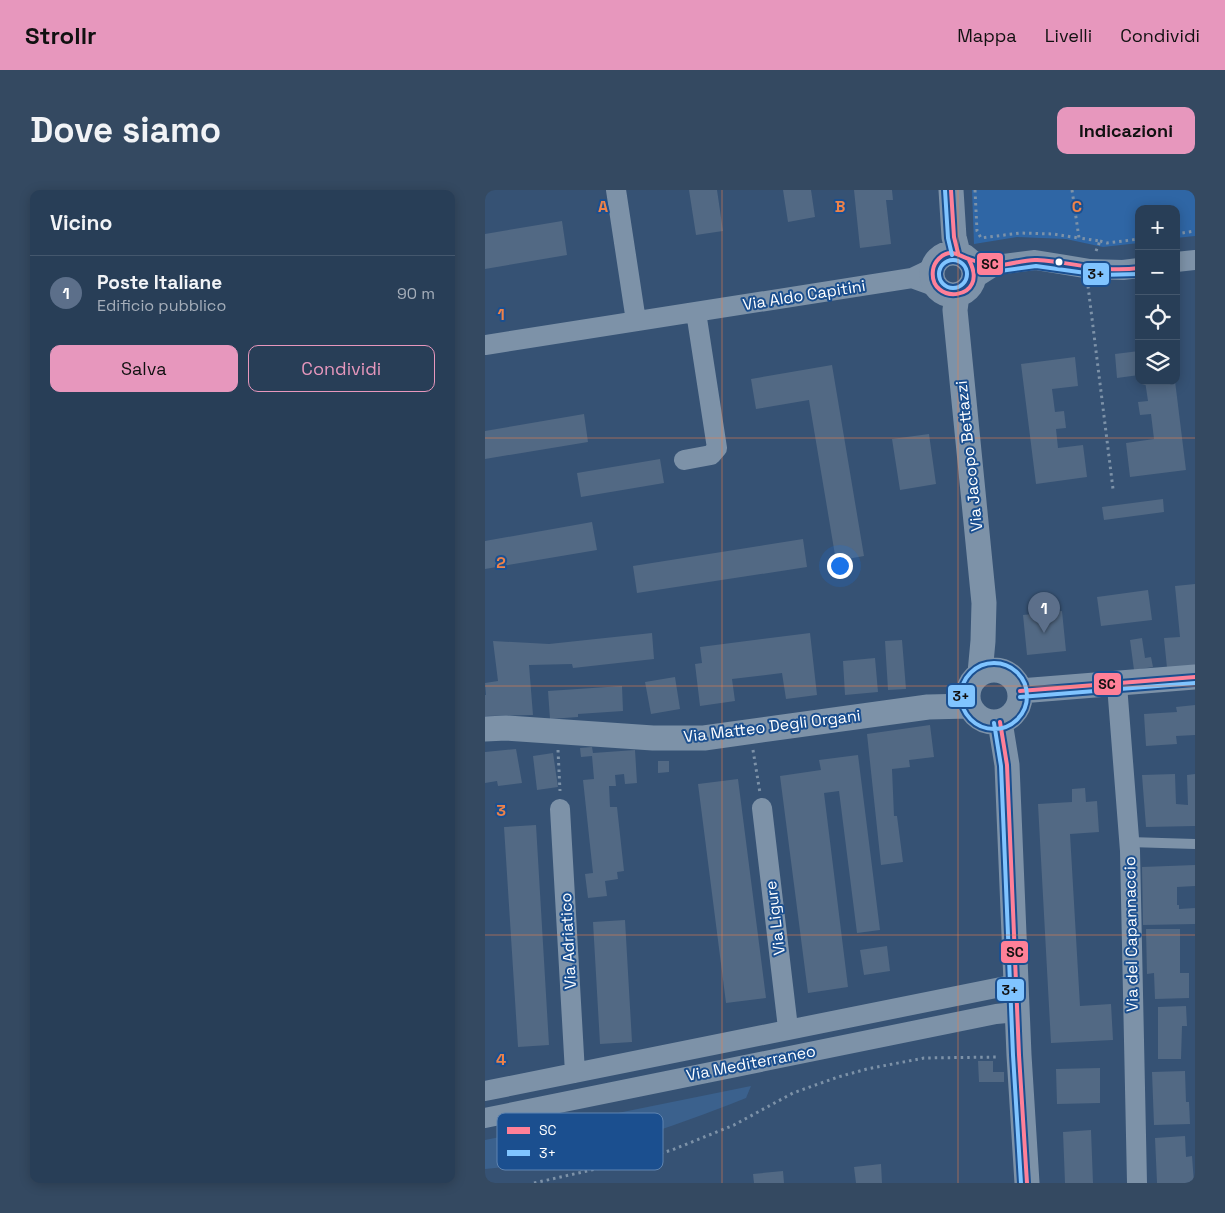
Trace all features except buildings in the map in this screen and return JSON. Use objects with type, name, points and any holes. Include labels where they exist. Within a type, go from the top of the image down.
[{"type":"street","points":[[616,190],[636,321]]},
{"type":"street","name":"Via Jacopo Bettazzi","points":[[951,190],[949,274],[984,603],[997,638],[989,671]]},
{"type":"street","name":"Via Aldo Capitini","points":[[485,345],[1035,260],[1089,268],[1123,270],[1135,268]]},
{"type":"street","points":[[1180,262],[1195,260]]},
{"type":"street","points":[[684,460],[711,455],[715,453],[717,448],[696,312]]},
{"type":"street","points":[[989,671],[1006,672],[1018,684],[1020,692],[1018,707],[1000,722],[985,721],[979,718],[969,706],[967,691],[974,678],[989,671]]},
{"type":"street","points":[[1020,692],[1195,677]]},
{"type":"street","name":"Via del Capannaccio","points":[[1117,685],[1129,842],[1137,1183]]},
{"type":"street","name":"Via Matteo Degli Organi","points":[[485,729],[506,728],[670,738],[704,738],[928,707],[969,706]]},
{"type":"street","points":[[1000,722],[1007,764],[1019,1055],[1027,1183]]},
{"type":"street","name":"Via Ligure","points":[[762,808],[788,1028]]},
{"type":"street","name":"Via Adriatico","points":[[560,810],[575,1073]]},
{"type":"street","name":"Via Mediterraneo","points":[[485,1091],[788,1028],[1016,984]]},
{"type":"street","name":"Via Mediterraneo","points":[[510,1113],[986,1016],[1017,1012]]},
{"type":"lane","points":[[1129,842],[1195,844]]},
{"type":"path","points":[[975,190],[977,231],[981,238],[1020,232],[1053,234],[1107,243],[1135,240]]},
{"type":"path","points":[[1072,190],[1079,238]]},
{"type":"path","points":[[1180,233],[1195,231]]},
{"type":"path","points":[[1100,241],[1089,268],[1089,287],[1113,489]]},
{"type":"path","points":[[557,731],[560,810]]},
{"type":"path","points":[[750,732],[762,808]]},
{"type":"path","points":[[663,1152],[734,1125],[793,1093],[867,1069],[924,1058],[986,1058],[1019,1055]]},
{"type":"path","points":[[534,1183],[590,1170]]},
{"type":"shaded area","points":[[972,190],[1195,190],[1195,236],[1180,238],[1180,205],[1135,205],[1135,243],[1103,247],[1066,239],[1017,237],[974,244]]},
{"type":"shaded area","points":[[751,1086],[746,1098],[663,1129],[663,1113],[618,1113]]},
{"type":"shaded area","points":[[497,1138],[497,1168],[485,1169],[485,1140]]},
{"type":"transit line","name":"3+","points":[[945,190],[948,238],[952,255]]},
{"type":"transit line","name":"SC","points":[[951,190],[954,237],[958,253]]},
{"type":"transit line","name":"SC","points":[[969,260],[974,274],[972,284],[966,291],[957,294],[948,293],[940,289],[934,282],[934,267],[937,261],[948,253],[958,254],[978,262],[995,265],[1037,260],[1100,268],[1135,268]]},
{"type":"transit line","name":"3+","points":[[953,260],[963,264],[967,274],[963,284],[953,288],[943,284],[939,274],[943,264],[953,260]]},
{"type":"transit line","name":"3+","points":[[979,269],[1000,271],[1036,266],[1100,275],[1135,274]]},
{"type":"transit line","name":"3+","points":[[994,663],[1007,666],[1017,673],[1024,683],[1027,696],[1024,709],[1017,719],[1007,726],[994,729],[981,726],[971,719],[964,709],[961,696],[964,683],[971,673],[981,666],[994,663]]},
{"type":"transit line","name":"SC","points":[[1020,691],[1195,677]]},
{"type":"transit line","name":"3+","points":[[1020,697],[1195,683]]},
{"type":"transit line","name":"SC","points":[[1000,722],[1007,765],[1019,1055],[1027,1183]]},
{"type":"transit line","name":"3+","points":[[994,723],[1001,766],[1013,1055],[1021,1183]]},
{"type":"place","name":"Poste Italiane","points":[[1044,633]]}]
